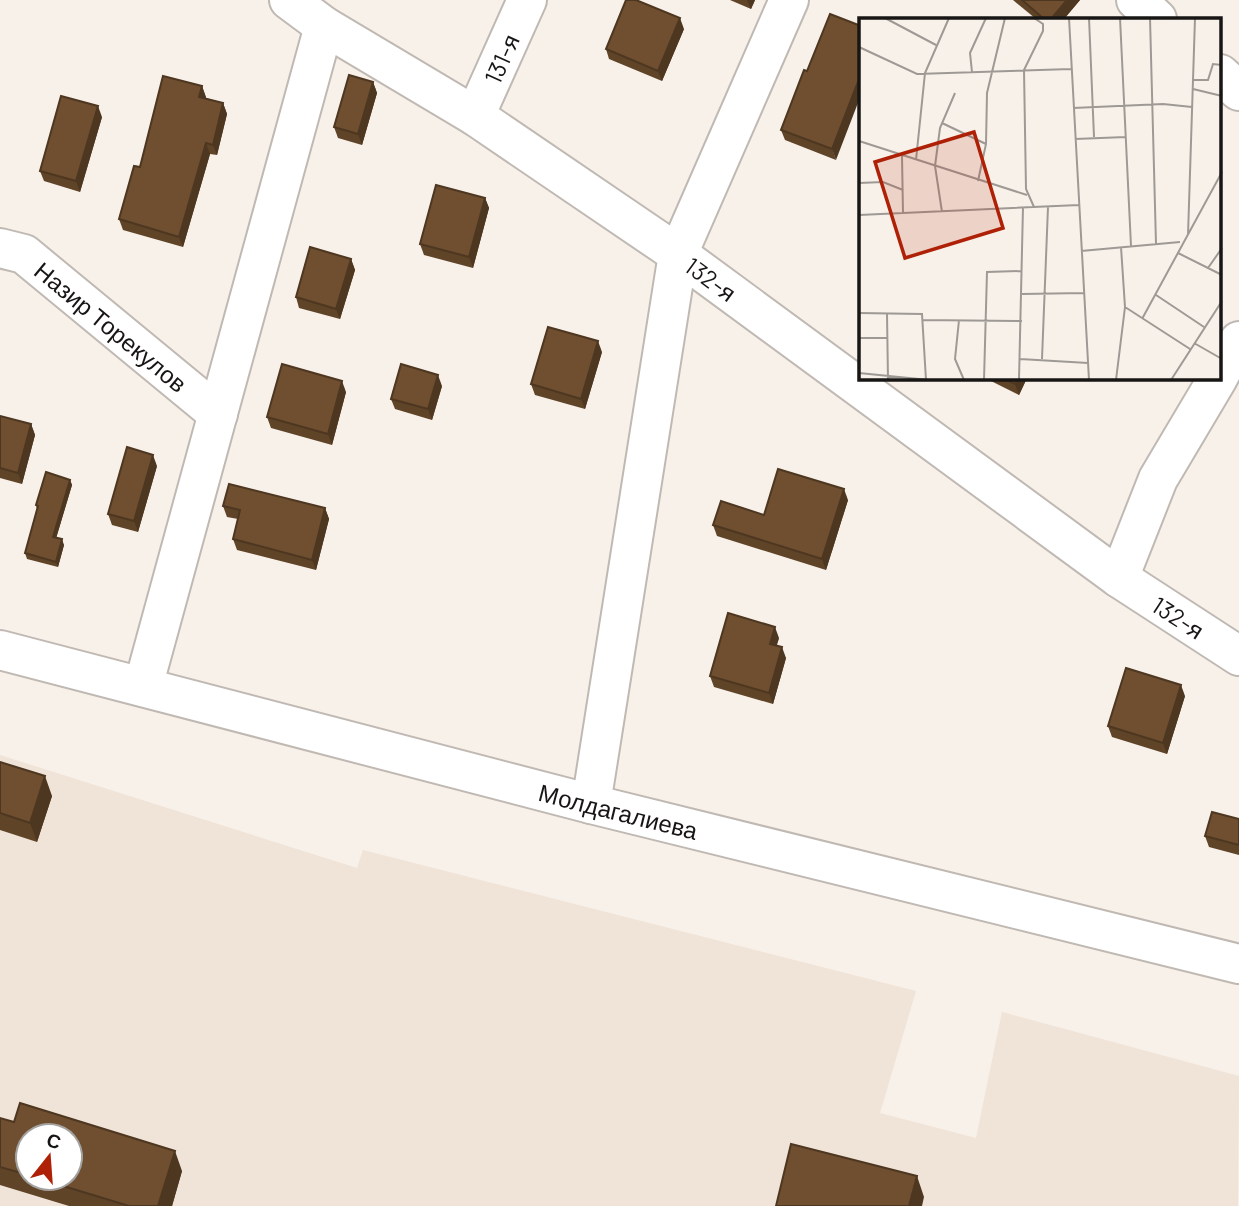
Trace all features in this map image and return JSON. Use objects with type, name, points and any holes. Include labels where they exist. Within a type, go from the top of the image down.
[{"type":"street","name":"132-я","points":[[289,0],[324,26],[475,116],[678,254],[1119,578],[1239,656]]},
{"type":"street","name":"131-я","points":[[475,116],[527,0]]},
{"type":"street","points":[[591,804],[678,254],[789,0]]},
{"type":"street","points":[[1136,0],[1156,18]]},
{"type":"street","points":[[143,687],[324,26]]},
{"type":"street","points":[[1222,76],[1239,91]]},
{"type":"street","name":"Назир Торекулов","points":[[0,248],[24,254],[219,414]]},
{"type":"street","points":[[1222,371],[1239,341]]},
{"type":"street","points":[[1119,578],[1158,479],[1217,380]]},
{"type":"street","name":"Молдагалиева","points":[[0,650],[591,804],[1239,964]]},
{"type":"shaded area","points":[[0,755],[357,868],[363,850],[916,991],[880,1113],[976,1138],[1002,1012],[1239,1076],[1238,1206],[0,1206]]},
{"type":"building","points":[[626,0],[636,0],[680,18],[658,71],[606,49]]},
{"type":"building","points":[[1022,0],[1067,0],[1052,18],[1043,18]]},
{"type":"building","points":[[830,14],[859,25],[859,79],[832,149],[781,130],[804,70],[807,71]]},
{"type":"building","points":[[349,75],[373,82],[358,134],[334,127]]},
{"type":"building","points":[[163,76],[202,86],[199,97],[223,103],[213,145],[206,143],[179,237],[119,219],[134,166],[140,167]]},
{"type":"building","points":[[61,96],[98,106],[76,181],[40,171]]},
{"type":"building","points":[[436,185],[485,198],[469,257],[420,244]]},
{"type":"building","points":[[310,247],[351,259],[336,309],[296,297]]},
{"type":"building","points":[[548,327],[598,341],[581,399],[531,384]]},
{"type":"building","points":[[282,364],[342,381],[328,434],[267,417]]},
{"type":"building","points":[[401,364],[438,375],[428,409],[391,399]]},
{"type":"building","points":[[0,416],[31,424],[18,473],[0,468]]},
{"type":"building","points":[[127,447],[153,455],[134,521],[108,514]]},
{"type":"building","points":[[778,469],[844,489],[822,559],[713,525],[721,501],[764,515]]},
{"type":"building","points":[[46,472],[70,480],[53,537],[62,539],[56,562],[25,553]]},
{"type":"building","points":[[229,484],[325,508],[312,560],[233,539],[240,510],[223,506]]},
{"type":"building","points":[[728,613],[775,627],[770,644],[782,647],[769,693],[710,676]]},
{"type":"building","points":[[1126,668],[1181,685],[1163,743],[1108,726]]},
{"type":"building","points":[[0,762],[45,776],[30,823],[0,813]]},
{"type":"building","points":[[1212,812],[1239,819],[1239,845],[1205,836]]},
{"type":"building","points":[[20,1103],[81,1122],[14,1122]]},
{"type":"building","points":[[0,1118],[14,1122],[14,1171],[0,1167]]},
{"type":"building","points":[[84,1123],[175,1151],[158,1206],[129,1206],[83,1192]]},
{"type":"building","points":[[791,1144],[917,1176],[909,1206],[776,1206]]}]
